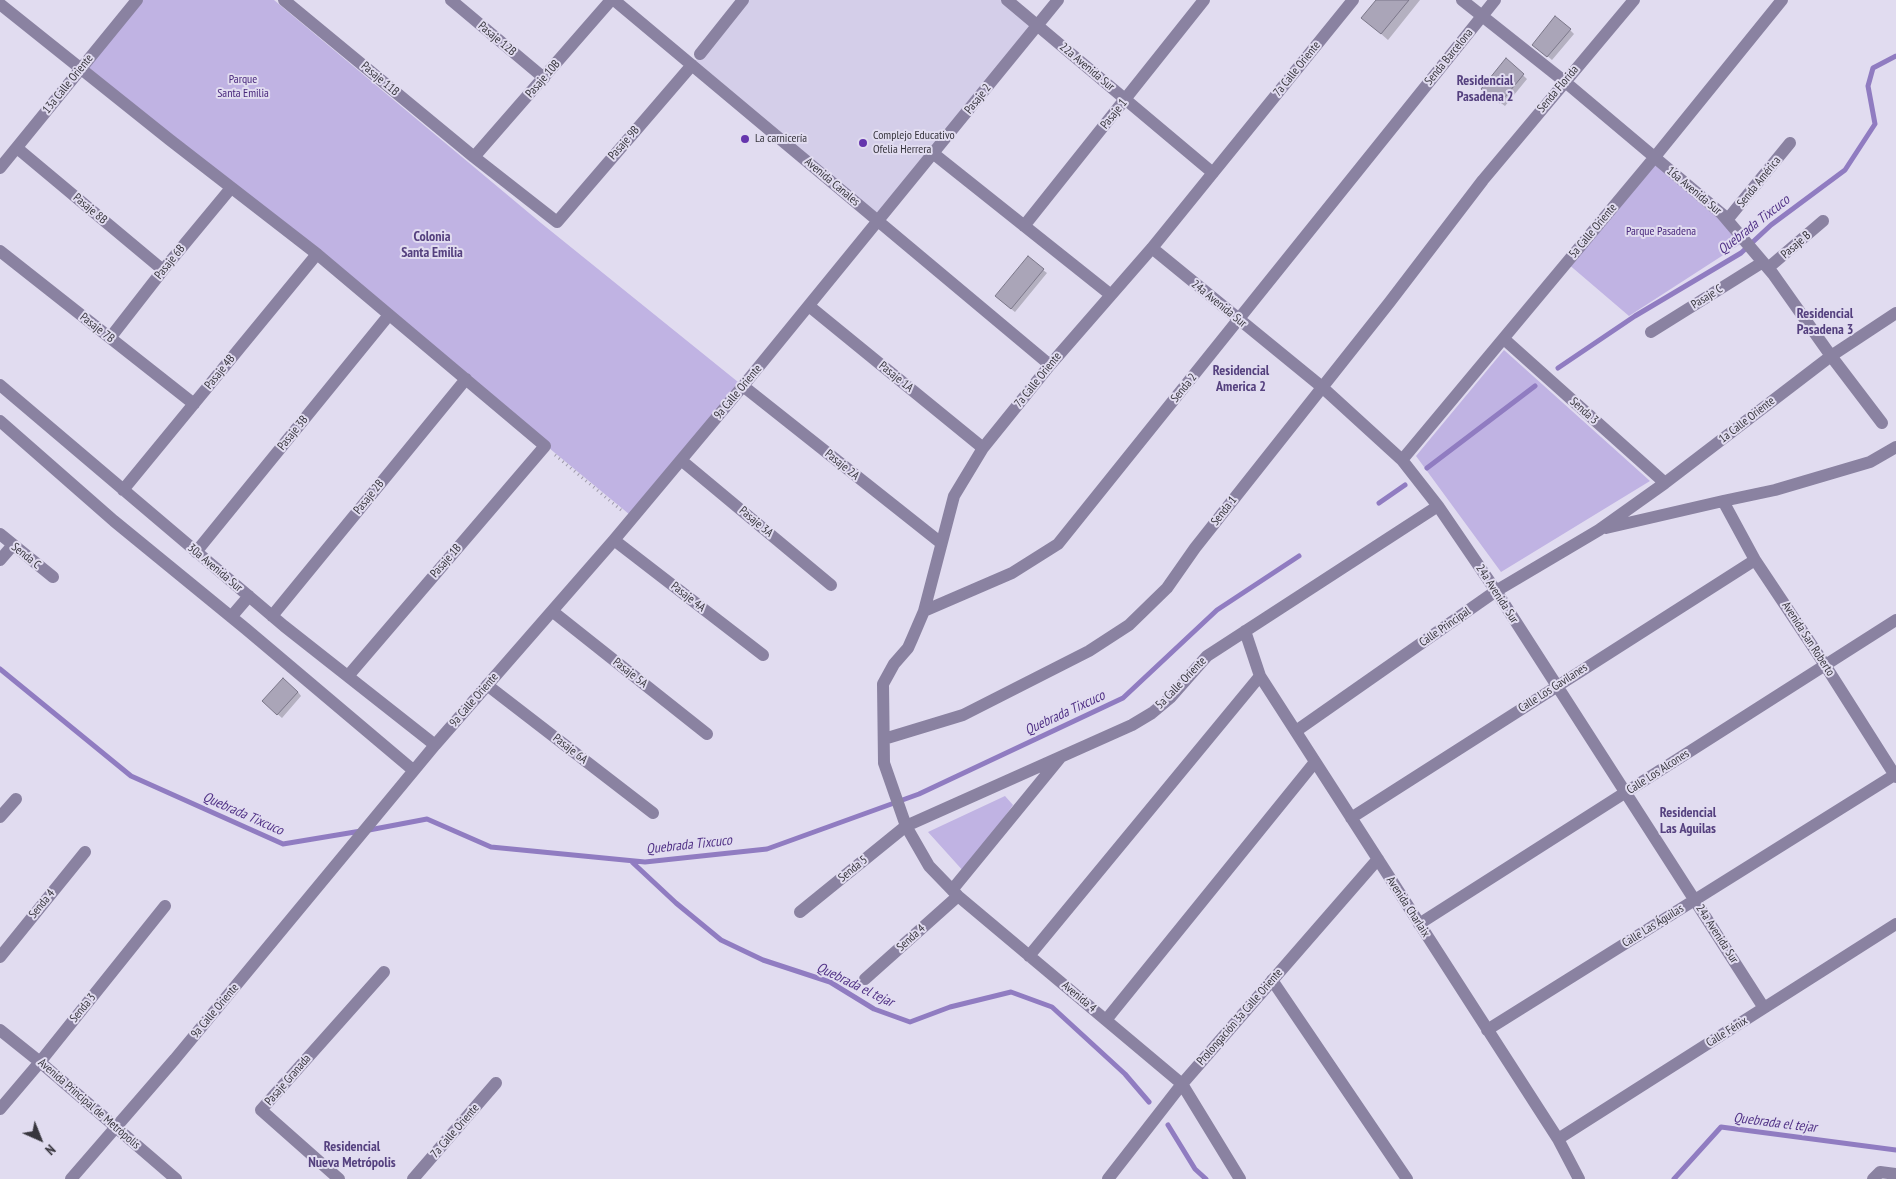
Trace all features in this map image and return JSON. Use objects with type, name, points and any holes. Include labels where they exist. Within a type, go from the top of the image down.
[{"type":"street","name":"13a Calle Oriente","points":[[0,168],[137,0]]},
{"type":"street","name":"Pasaje 11B","points":[[286,0],[474,157],[557,222]]},
{"type":"street","name":"Pasaje 12B","points":[[451,0],[544,78]]},
{"type":"street","name":"Pasaje 10B","points":[[474,157],[612,0]]},
{"type":"street","name":"Avenida Canales","points":[[612,0],[1050,364]]},
{"type":"street","points":[[700,54],[744,0]]},
{"type":"street","name":"22a Avenida Sur","points":[[1007,0],[1213,172]]},
{"type":"street","name":"Pasaje 2","points":[[878,221],[1058,0]]},
{"type":"street","name":"Pasaje 1","points":[[1024,226],[1204,0]]},
{"type":"street","name":"7a Calle Oriente","points":[[906,826],[884,763],[883,684],[894,664],[908,648],[924,611],[954,496],[983,448],[1050,364],[1152,248],[1353,0]]},
{"type":"street","name":"16a Avenida Sur","points":[[1462,0],[1564,81],[1722,214],[1763,262],[1882,423]]},
{"type":"street","name":"Senda Barcelona","points":[[1403,114],[1495,0]]},
{"type":"street","name":"Senda Florida","points":[[1483,180],[1564,81],[1634,0]]},
{"type":"street","name":"5a Calle Oriente","points":[[1402,460],[1654,158],[1782,0]]},
{"type":"street","points":[[0,4],[170,140],[317,254],[545,446]]},
{"type":"street","name":"Pasaje 9B","points":[[557,222],[692,65]]},
{"type":"street","name":"Senda 2","points":[[924,611],[1012,573],[1058,544],[1403,114]]},
{"type":"street","name":"Senda América","points":[[1727,220],[1790,143]]},
{"type":"street","name":"Pasaje 8B","points":[[17,148],[163,270]]},
{"type":"street","points":[[934,154],[1111,295]]},
{"type":"street","name":"Senda 1","points":[[884,739],[963,715],[1089,651],[1129,625],[1167,588],[1195,548],[1390,303],[1483,180]]},
{"type":"street","name":"Pasaje 6B","points":[[110,338],[231,188]]},
{"type":"street","name":"9a Calle Oriente","points":[[71,1179],[175,1059],[374,820],[413,770],[614,540],[878,221]]},
{"type":"street","name":"Pasaje B","points":[[1763,262],[1823,221]]},
{"type":"street","name":"24a Avenida Sur","points":[[1152,248],[1322,387],[1402,460],[1438,506],[1496,591],[1624,793],[1764,1008]]},
{"type":"street","name":"Pasaje 7B","points":[[0,251],[194,404]]},
{"type":"street","name":"Pasaje 4B","points":[[123,490],[317,254]]},
{"type":"street","name":"Pasaje C","points":[[1651,332],[1763,262]]},
{"type":"street","name":"Pasaje 1A","points":[[809,306],[983,448]]},
{"type":"street","name":"1a Calle Oriente","points":[[1599,530],[1831,356],[1896,313]]},
{"type":"street","name":"Pasaje 3B","points":[[196,552],[389,315]]},
{"type":"street","name":"Senda 3","points":[[1504,339],[1664,483]]},
{"type":"street","name":"Pasaje 2B","points":[[272,616],[466,379]]},
{"type":"street","name":"30a Avenida Sur","points":[[0,385],[272,616],[435,745]]},
{"type":"street","name":"Pasaje 2A","points":[[743,386],[941,544]]},
{"type":"street","points":[[0,421],[114,521],[231,616],[413,770]]},
{"type":"street","name":"Pasaje 1B","points":[[348,676],[545,446]]},
{"type":"street","points":[[1599,530],[1775,490],[1870,462],[1896,447]]},
{"type":"street","name":"Pasaje 3A","points":[[681,460],[831,585]]},
{"type":"street","name":"Avenida San Roberto","points":[[1722,501],[1755,560],[1826,664],[1896,776]]},
{"type":"street","name":"5a Calle Oriente","points":[[906,826],[1132,725],[1152,714],[1170,698],[1206,656],[1438,506]]},
{"type":"street","name":"Calle Principal","points":[[1296,731],[1496,591],[1599,530]]},
{"type":"street","name":"Senda C","points":[[0,534],[53,577]]},
{"type":"street","name":"Pasaje 4A","points":[[614,540],[763,655]]},
{"type":"street","points":[[0,560],[13,545]]},
{"type":"street","name":"Calle Los Gavilanes","points":[[1351,818],[1755,560]]},
{"type":"street","points":[[231,616],[249,596]]},
{"type":"street","name":"Pasaje 5A","points":[[552,611],[708,734]]},
{"type":"street","name":"Calle Los Alcones","points":[[1419,924],[1896,620]]},
{"type":"street","name":"Avenida Charlaix","points":[[1245,631],[1260,676],[1558,1139],[1580,1179]]},
{"type":"street","points":[[1029,956],[1260,676]]},
{"type":"street","name":"Pasaje 6A","points":[[487,685],[653,814]]},
{"type":"street","name":"Senda 4","points":[[865,979],[955,893],[1062,756]]},
{"type":"street","points":[[1106,1020],[1315,762]]},
{"type":"street","name":"Calle Las Águilas","points":[[1487,1030],[1896,776]]},
{"type":"street","points":[[0,817],[16,799]]},
{"type":"street","name":"Avenida 4","points":[[906,826],[929,866],[955,893],[1182,1084],[1240,1179]]},
{"type":"street","name":"Senda 5","points":[[800,912],[906,826]]},
{"type":"street","name":"Senda 4","points":[[0,956],[84,852]]},
{"type":"street","name":"Prolongación 3a Calle Oriente","points":[[1108,1179],[1182,1084],[1378,860]]},
{"type":"street","name":"Senda 3","points":[[0,1109],[165,906]]},
{"type":"street","name":"Calle Fénix","points":[[1558,1139],[1896,924]]},
{"type":"street","name":"Pasaje Granada","points":[[339,1179],[262,1110],[384,972]]},
{"type":"street","points":[[1272,980],[1407,1179]]},
{"type":"street","name":"Avenida Principal de Metrópolis","points":[[0,1030],[176,1179]]},
{"type":"street","name":"7a Calle Oriente","points":[[413,1179],[496,1083]]},
{"type":"street","points":[[1873,1179],[1880,1172],[1896,1174]]},
{"type":"path","points":[[545,446],[631,519]]},
{"type":"shaded area","name":"Complejo Educativo Ofelia Herrera","points":[[743,0],[1007,0],[1037,25],[878,221],[692,65]]},
{"type":"green space","name":"Parque Santa Emilia","points":[[137,0],[274,0],[541,223],[743,386],[635,519],[417,339],[81,68]]},
{"type":"green space","name":"Parque Pasadena","points":[[1654,158],[1745,241],[1629,316],[1567,263]]},
{"type":"green space","points":[[1504,350],[1650,481],[1501,572],[1416,456]]},
{"type":"green space","points":[[1005,796],[1013,805],[965,873],[928,832]]},
{"type":"building","points":[[1376,0],[1409,0],[1381,34],[1361,18]]},
{"type":"building","points":[[1555,16],[1571,29],[1547,57],[1532,45]]},
{"type":"building","points":[[1506,58],[1524,74],[1500,103],[1481,89]]},
{"type":"building","points":[[1028,256],[1044,269],[1011,309],[995,296]]},
{"type":"building","points":[[283,678],[298,692],[277,715],[262,701]]},
{"type":"waterway","name":"Quebrada Tixcuco","points":[[1558,368],[1635,316],[1741,253],[1771,225],[1845,170],[1875,124],[1868,86],[1873,68],[1896,56]]},
{"type":"waterway","name":"Quebrada Tixcuco","points":[[1427,468],[1535,386]]},
{"type":"waterway","name":"Quebrada Tixcuco","points":[[1379,503],[1405,485]]},
{"type":"waterway","name":"Quebrada Tixcuco","points":[[369,830],[427,819],[491,847],[645,862],[767,849],[919,794],[1123,698],[1217,610],[1299,556]]},
{"type":"waterway","name":"Quebrada Tixcuco","points":[[0,669],[131,776],[283,844],[361,831]]},
{"type":"waterway","name":"Quebrada el tejar","points":[[631,861],[676,903],[721,940],[763,960],[830,982],[874,1009],[910,1022],[950,1007],[1011,992],[1052,1007],[1125,1074],[1149,1102]]},
{"type":"waterway","name":"Quebrada el tejar","points":[[1168,1125],[1195,1169],[1206,1179]]},
{"type":"waterway","name":"Quebrada el tejar","points":[[1674,1179],[1721,1127],[1896,1150]]},
{"type":"place","name":"La carnicería","points":[[745,139]]},
{"type":"place","name":"Complejo Educativo Ofelia Herrera","points":[[863,143]]},
{"type":"district","name":"Residencial Pasadena 2","points":[[1485,89]]},
{"type":"district","name":"Colonia Santa Emilia","points":[[432,246]]},
{"type":"district","name":"Residencial Pasadena 3","points":[[1825,322]]},
{"type":"district","name":"Residencial America 2","points":[[1241,380]]},
{"type":"district","name":"Residencial Las Aguilas","points":[[1688,822]]},
{"type":"district","name":"Residencial Nueva Metrópolis","points":[[352,1156]]}]
